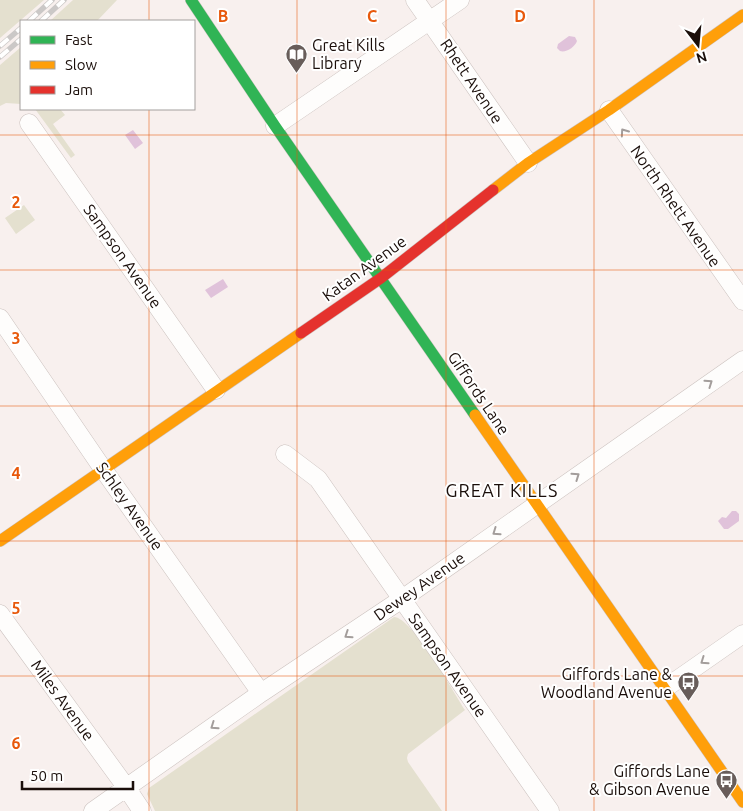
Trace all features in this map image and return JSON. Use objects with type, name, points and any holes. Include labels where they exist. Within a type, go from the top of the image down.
[{"type":"street","name":"Giffords Lane","points":[[191,0],[275,126],[743,802]]},
{"type":"street","name":"Rhett Avenue","points":[[416,0],[528,163]]},
{"type":"street","points":[[275,126],[460,0]]},
{"type":"street","name":"Katan Avenue","points":[[0,541],[380,278],[528,163],[609,110],[743,15]]},
{"type":"street","name":"North Rhett Avenue","points":[[609,110],[743,301]]},
{"type":"street","name":"Sampson Avenue","points":[[29,123],[216,390]]},
{"type":"street","name":"Schley Avenue","points":[[0,318],[103,469],[261,693]]},
{"type":"street","name":"Dewey Avenue","points":[[93,811],[261,693],[402,599],[743,360]]},
{"type":"street","name":"Sampson Avenue","points":[[285,454],[318,479],[550,811]]},
{"type":"street","name":"Miles Avenue","points":[[0,614],[142,811]]},
{"type":"street","points":[[664,688],[743,634]]},
{"type":"shaded area","points":[[0,0],[44,0],[20,20],[0,38]]},
{"type":"shaded area","points":[[73,0],[117,0],[98,20],[51,20]]},
{"type":"shaded area","points":[[569,36],[575,37],[576,43],[567,50],[560,51],[557,48],[558,44]]},
{"type":"shaded area","points":[[20,48],[20,104],[6,103],[0,106],[0,65]]},
{"type":"shaded area","points":[[36,110],[61,110],[65,115],[53,124],[75,155],[71,158]]},
{"type":"shaded area","points":[[133,130],[143,143],[135,149],[125,135]]},
{"type":"shaded area","points":[[24,205],[35,220],[16,234],[5,218]]},
{"type":"shaded area","points":[[223,279],[228,287],[211,298],[205,290]]},
{"type":"shaded area","points":[[732,511],[736,511],[739,514],[739,521],[728,529],[724,529],[718,521],[722,517],[726,518]]},
{"type":"shaded area","points":[[394,617],[402,620],[421,642],[465,710],[408,754],[407,758],[442,811],[155,811],[147,794],[149,788]]},
{"type":"railway","points":[[30,20],[52,0]]},
{"type":"railway","points":[[42,20],[64,0]]},
{"type":"railway","points":[[0,46],[20,29]]},
{"type":"railway","points":[[0,57],[20,40]]},
{"type":"traffic: fast","points":[[191,0],[275,126],[475,415]]},
{"type":"traffic: slow","points":[[493,190],[528,163],[609,110],[743,15]]},
{"type":"traffic: slow","points":[[0,541],[301,333]]},
{"type":"traffic: slow","points":[[475,415],[743,802]]},
{"type":"traffic: jam","points":[[301,333],[381,278],[493,190]]},
{"type":"place","name":"Great Kills Library","points":[[296,73]]},
{"type":"place","name":"Giffords Lane & Woodland Avenue","points":[[688,702]]},
{"type":"place","name":"Giffords Lane & Gibson Avenue","points":[[726,799]]},
{"type":"district","name":"GREAT KILLS","points":[[502,491]]}]
